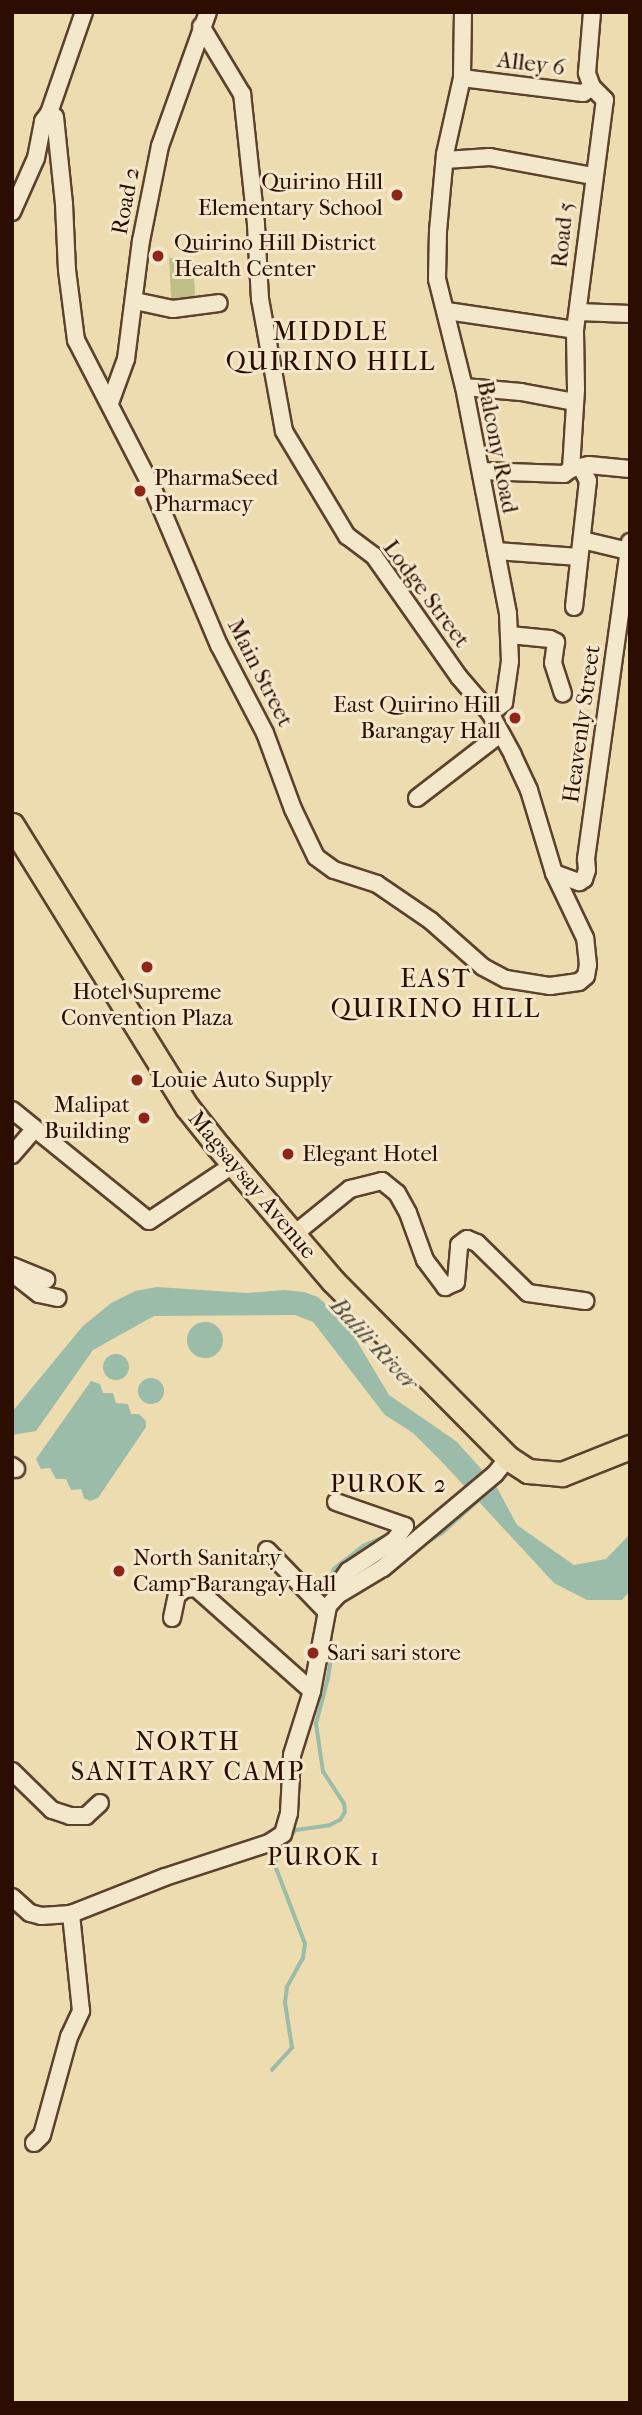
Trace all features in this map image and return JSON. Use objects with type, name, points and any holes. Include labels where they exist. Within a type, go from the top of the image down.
[{"type":"highway","name":"Magsaysay Avenue","points":[[12,825],[187,1107],[292,1236],[508,1458],[528,1471],[562,1474],[630,1447]]},
{"type":"street","name":"Balcony Road","points":[[463,12],[462,78],[445,160],[438,231],[438,279],[464,387],[504,584],[510,635],[511,705],[490,713]]},
{"type":"street","points":[[592,12],[587,73],[592,87]]},
{"type":"street","points":[[12,212],[36,158],[43,121],[49,113],[78,16]]},
{"type":"street","name":"Road 2","points":[[110,403],[126,359],[145,217],[160,146],[204,19]]},
{"type":"street","name":"Lodge Street","points":[[204,19],[242,94],[256,224],[260,299],[284,431],[347,536],[374,556],[459,677],[490,713]]},
{"type":"street","name":"Alley 6","points":[[462,78],[583,93],[592,87]]},
{"type":"street","name":"Road 5","points":[[574,607],[588,481],[576,469],[575,330],[604,100],[592,87]]},
{"type":"street","name":"Main Street","points":[[49,113],[55,117],[64,204],[66,270],[76,340],[153,489],[219,645],[248,695],[265,733],[293,809],[316,858],[334,870],[377,884],[391,893],[430,921],[483,967],[506,979],[533,985],[575,984],[586,976],[584,938],[554,873]]},
{"type":"street","points":[[445,160],[490,157],[593,176]]},
{"type":"street","points":[[135,301],[173,309],[219,303]]},
{"type":"street","points":[[447,311],[575,330]]},
{"type":"street","points":[[578,312],[630,314]]},
{"type":"street","points":[[464,387],[521,392],[575,402]]},
{"type":"street","points":[[481,471],[564,474],[589,465],[630,469]]},
{"type":"street","points":[[582,540],[629,546]]},
{"type":"street","name":"Heavenly Street","points":[[554,873],[579,882],[584,879],[587,870],[586,859],[629,546]]},
{"type":"street","points":[[496,551],[579,557]]},
{"type":"street","points":[[510,635],[556,642],[553,663],[563,693]]},
{"type":"street","points":[[490,713],[529,790],[554,873]]},
{"type":"street","points":[[417,798],[500,734]]},
{"type":"street","points":[[12,1110],[149,1221],[233,1164]]},
{"type":"street","points":[[12,1155],[34,1130]]},
{"type":"street","points":[[292,1236],[350,1189],[382,1181],[397,1193],[408,1213],[425,1260],[445,1287],[456,1282],[459,1245],[467,1239],[477,1243],[528,1293],[585,1301]]},
{"type":"street","points":[[12,1266],[46,1280]]},
{"type":"street","points":[[12,1273],[39,1294],[58,1298]]},
{"type":"street","points":[[12,1897],[30,1913],[41,1916],[72,1914],[165,1877],[269,1843],[283,1834],[289,1813],[292,1755],[312,1690],[326,1611],[338,1595],[391,1561],[492,1478],[508,1458]]},
{"type":"street","points":[[336,1502],[400,1533],[348,1571],[336,1588],[338,1595]]},
{"type":"street","points":[[267,1550],[326,1611]]},
{"type":"street","points":[[172,1618],[177,1595],[185,1589],[196,1588],[312,1690]]},
{"type":"street","points":[[12,1771],[52,1810],[70,1816],[86,1816],[100,1803]]},
{"type":"street","points":[[34,2143],[42,2135],[69,2037],[81,2011],[72,1914]]},
{"type":"green space","points":[[193,257],[195,301],[171,302],[169,258]]},
{"type":"shaded area","points":[[157,1287],[247,1293],[284,1290],[318,1297],[346,1323],[389,1395],[456,1441],[496,1486],[517,1525],[574,1565],[606,1559],[630,1534],[630,1591],[622,1600],[587,1600],[554,1583],[413,1433],[385,1415],[313,1322],[295,1315],[154,1316],[93,1350],[36,1431],[12,1435],[12,1412],[82,1327],[111,1303],[135,1291]]},
{"type":"shaded area","points":[[205,1322],[218,1327],[223,1340],[218,1353],[205,1358],[192,1353],[187,1340],[192,1327]]},
{"type":"shaded area","points":[[116,1354],[125,1358],[129,1367],[125,1376],[116,1380],[107,1376],[103,1367],[107,1358]]},
{"type":"shaded area","points":[[151,1378],[160,1382],[164,1391],[160,1400],[151,1404],[142,1400],[138,1391],[142,1382]]},
{"type":"shaded area","points":[[91,1381],[100,1384],[103,1393],[113,1393],[116,1403],[128,1404],[131,1414],[139,1414],[146,1421],[146,1427],[98,1498],[90,1501],[84,1498],[81,1489],[71,1490],[66,1479],[56,1479],[50,1468],[41,1469],[36,1459]]},
{"type":"waterway","points":[[423,1540],[428,1542],[442,1533],[480,1499]]},
{"type":"waterway","points":[[331,1578],[334,1569],[363,1546],[392,1533]]},
{"type":"waterway","points":[[272,2070],[292,2048],[285,2003],[287,1987],[303,1958],[305,1944],[275,1866],[278,1850],[296,1830],[330,1825],[340,1820],[345,1812],[344,1804],[323,1772],[316,1724],[332,1654],[330,1633]]},
{"type":"place","name":"Quirino Hill Elementary School","points":[[397,195]]},
{"type":"place","name":"Quirino Hill District Health Center","points":[[158,256]]},
{"type":"place","name":"PharmaSeed Pharmacy","points":[[140,491]]},
{"type":"place","name":"East Quirino Hill Barangay Hall","points":[[515,718]]},
{"type":"place","name":"Hotel Supreme Convention Plaza","points":[[147,967]]},
{"type":"place","name":"Louie Auto Supply","points":[[137,1080]]},
{"type":"place","name":"Malipat Building","points":[[144,1118]]},
{"type":"place","name":"Elegant Hotel","points":[[288,1154]]},
{"type":"place","name":"North Sanitary Camp Barangay Hall","points":[[119,1571]]},
{"type":"place","name":"Sari sari store","points":[[313,1653]]},
{"type":"district","name":"MIDDLE QUIRINO HILL","points":[[331,347]]},
{"type":"district","name":"EAST QUIRINO HILL","points":[[436,994]]},
{"type":"district","name":"PUROK 2","points":[[389,1485]]},
{"type":"district","name":"NORTH SANITARY CAMP","points":[[188,1757]]},
{"type":"district","name":"PUROK 1","points":[[324,1858]]},
{"type":"water label","name":"Balili River","points":[[374,1344]]}]
